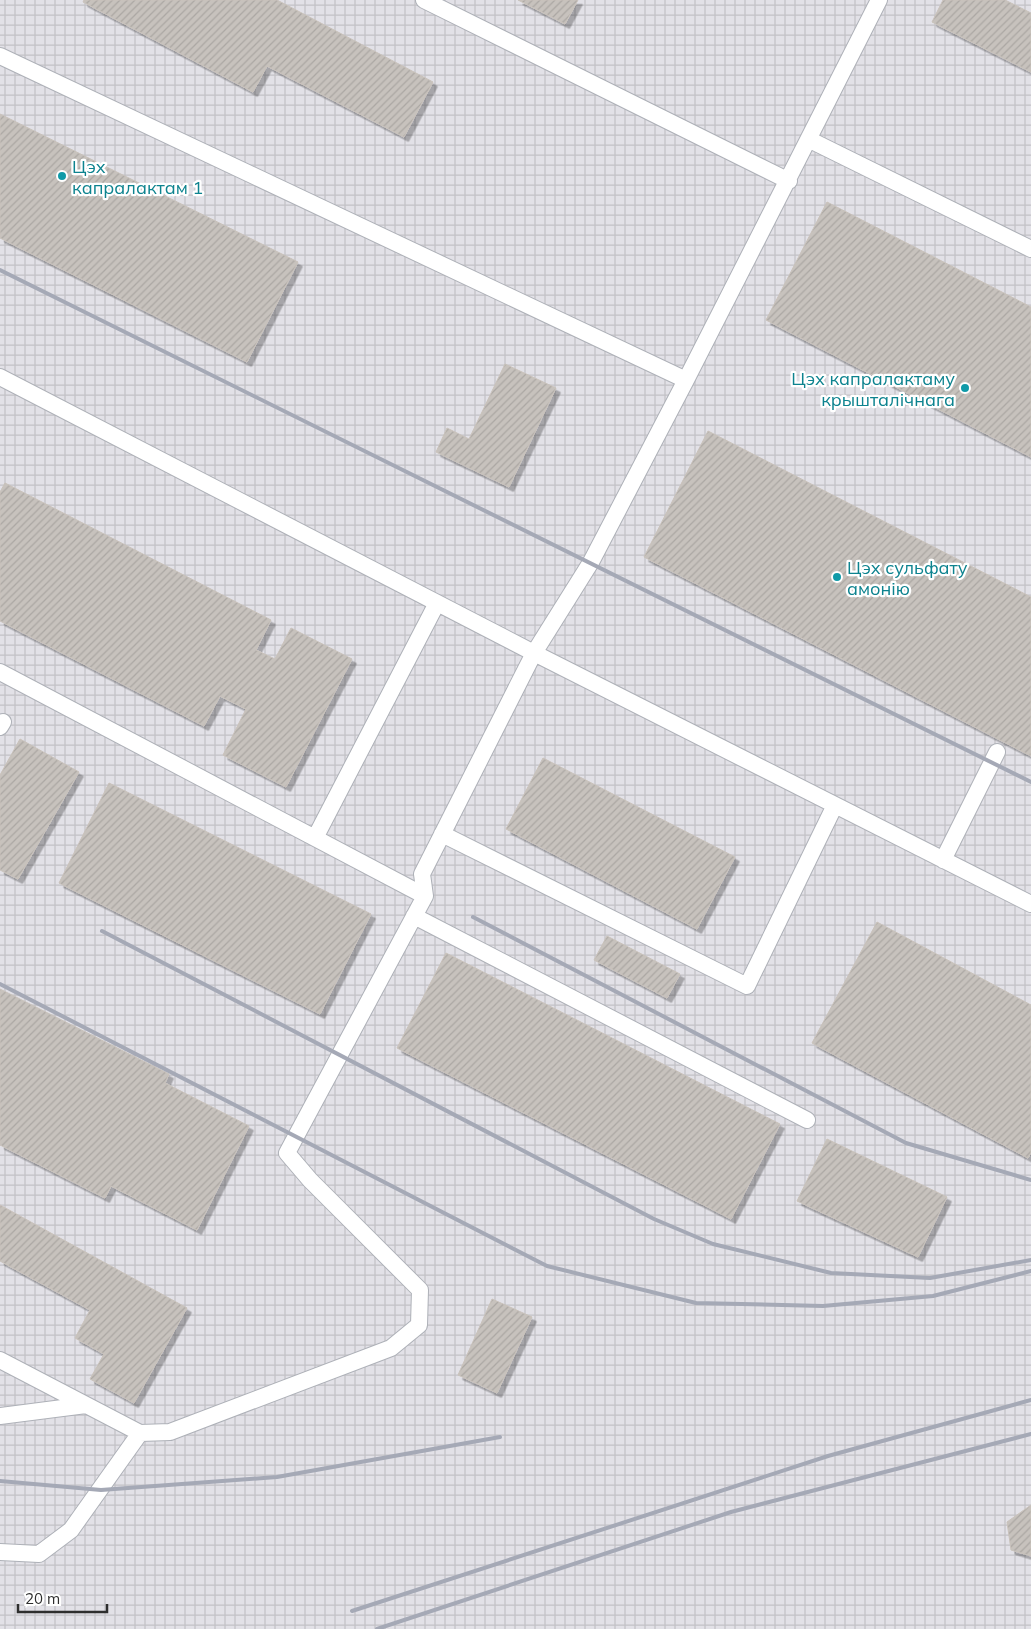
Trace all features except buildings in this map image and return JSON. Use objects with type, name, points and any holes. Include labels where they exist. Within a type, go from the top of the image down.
[{"type":"lane","points":[[424,0],[789,181]]},
{"type":"lane","points":[[0,1360],[140,1433],[170,1432],[391,1348],[420,1324],[420,1290],[317,1187],[287,1153],[425,896],[422,874],[534,653],[590,562],[789,181],[879,0]]},
{"type":"lane","points":[[0,56],[686,380]]},
{"type":"lane","points":[[810,140],[1031,248]]},
{"type":"lane","points":[[0,377],[534,653],[1031,904]]},
{"type":"lane","points":[[315,838],[437,603]]},
{"type":"lane","points":[[0,672],[425,896]]},
{"type":"lane","points":[[943,860],[997,752]]},
{"type":"lane","points":[[442,834],[747,986],[835,805]]},
{"type":"lane","points":[[414,916],[806,1120]]},
{"type":"lane","points":[[0,1416],[86,1405]]},
{"type":"lane","points":[[0,1552],[39,1554],[71,1530],[140,1433]]},
{"type":"shaded area","points":[[0,0],[1031,0],[1031,1629],[0,1629]]},
{"type":"railway","points":[[0,270],[1031,782]]},
{"type":"railway","points":[[473,917],[906,1143],[1031,1180]]},
{"type":"railway","points":[[102,931],[654,1219],[713,1244],[831,1273],[930,1278],[1031,1260]]},
{"type":"railway","points":[[0,984],[547,1266],[696,1303],[823,1306],[933,1296],[1031,1271]]},
{"type":"railway","points":[[352,1611],[828,1456],[1031,1400]]},
{"type":"railway","points":[[377,1629],[731,1512],[1031,1434]]},
{"type":"railway","points":[[0,1481],[101,1490],[277,1477],[500,1437]]},
{"type":"place","name":"Цэх капралактам 1","points":[[62,176]]},
{"type":"place","name":"Цэх капралактаму крышталічнага","points":[[965,388]]},
{"type":"place","name":"Цэх сульфату амонію","points":[[837,577]]}]
